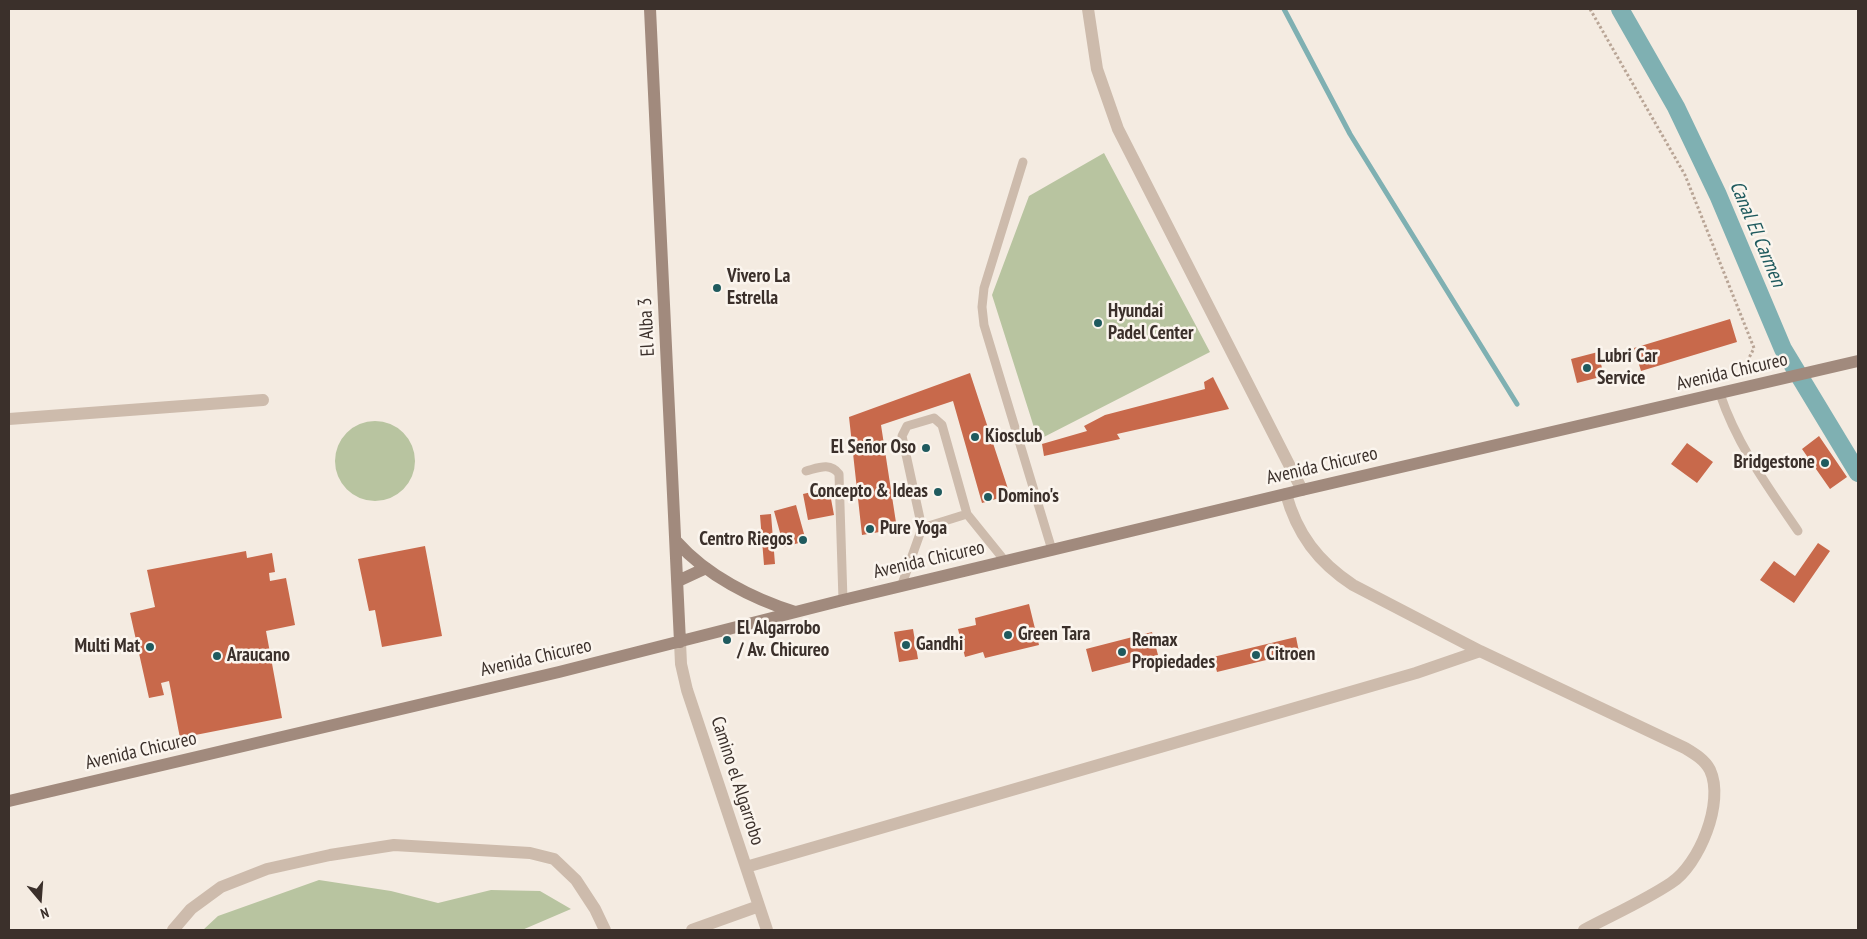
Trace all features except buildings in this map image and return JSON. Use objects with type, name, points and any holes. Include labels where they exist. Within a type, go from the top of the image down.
[{"type":"main road","name":"El Alba 3","points":[[650,9],[677,542],[680,642]]},
{"type":"main road","name":"Avenida Chicureo","points":[[9,801],[680,642],[843,600],[1302,490],[1766,384],[1858,361]]},
{"type":"main road","points":[[677,542],[687,554],[706,568],[764,601],[795,612]]},
{"type":"main road","points":[[678,581],[706,568]]},
{"type":"street","points":[[1088,9],[1097,69],[1118,129],[1302,490]]},
{"type":"street","points":[[9,419],[263,400]]},
{"type":"street","points":[[1286,494],[1303,537],[1323,562],[1337,575],[1480,652],[1685,748],[1704,761],[1713,776],[1714,797],[1706,835],[1693,861],[1672,883],[1584,930]]},
{"type":"street","name":"Camino el Algarrobo","points":[[680,642],[681,664],[687,690],[768,930]]},
{"type":"street","points":[[746,867],[1416,673],[1480,652]]},
{"type":"street","points":[[173,930],[191,909],[221,887],[267,869],[330,855],[394,845],[530,853],[554,859],[576,880],[595,909],[604,930]]},
{"type":"street","points":[[692,930],[759,906]]},
{"type":"lane","points":[[1023,162],[984,288],[982,307],[984,325],[1052,550]]},
{"type":"lane","points":[[1720,394],[1728,419],[1748,456],[1798,531]]},
{"type":"lane","points":[[901,586],[922,528],[902,436],[907,426],[920,420],[934,418],[942,425],[967,514],[1004,561]]},
{"type":"lane","points":[[806,471],[829,466],[834,468],[839,474],[843,600]]},
{"type":"lane","points":[[922,528],[967,514]]},
{"type":"path","points":[[1590,9],[1685,175],[1754,348],[1747,362],[1752,387]]},
{"type":"green space","name":"Hyundai Padel Center","points":[[1104,153],[1210,352],[1038,440],[992,295],[1029,196]]},
{"type":"green space","points":[[375,421],[390,424],[403,433],[412,446],[415,461],[412,476],[403,489],[390,498],[375,501],[360,498],[347,489],[338,476],[335,461],[338,446],[347,433],[360,424]]},
{"type":"green space","points":[[319,880],[391,891],[438,903],[491,890],[540,891],[571,909],[522,930],[203,930],[218,916]]},
{"type":"waterway","points":[[1284,9],[1350,134],[1517,404]]},
{"type":"waterway","name":"Canal El Carmen","points":[[1620,9],[1676,107],[1718,195],[1783,349],[1858,473]]},
{"type":"place","name":"Vivero La Estrella","points":[[717,288]]},
{"type":"place","name":"Hyundai Padel Center","points":[[1098,323]]},
{"type":"place","name":"Lubri Car Service","points":[[1587,368]]},
{"type":"place","name":"Kiosclub","points":[[975,437]]},
{"type":"place","name":"El Señor Oso","points":[[926,448]]},
{"type":"place","name":"Bridgestone","points":[[1825,463]]},
{"type":"place","name":"Concepto & Ideas","points":[[938,492]]},
{"type":"place","name":"Domino's","points":[[988,497]]},
{"type":"place","name":"Pure Yoga","points":[[870,529]]},
{"type":"place","name":"Centro Riegos","points":[[803,540]]},
{"type":"place","name":"Green Tara","points":[[1008,635]]},
{"type":"place","name":"El Algarrobo / Av. Chicureo","points":[[727,640]]},
{"type":"place","name":"Gandhi","points":[[906,645]]},
{"type":"place","name":"Multi Mat","points":[[150,647]]},
{"type":"place","name":"Remax Propiedades","points":[[1122,652]]},
{"type":"place","name":"Citroen","points":[[1256,655]]},
{"type":"place","name":"Araucano","points":[[217,656]]}]
